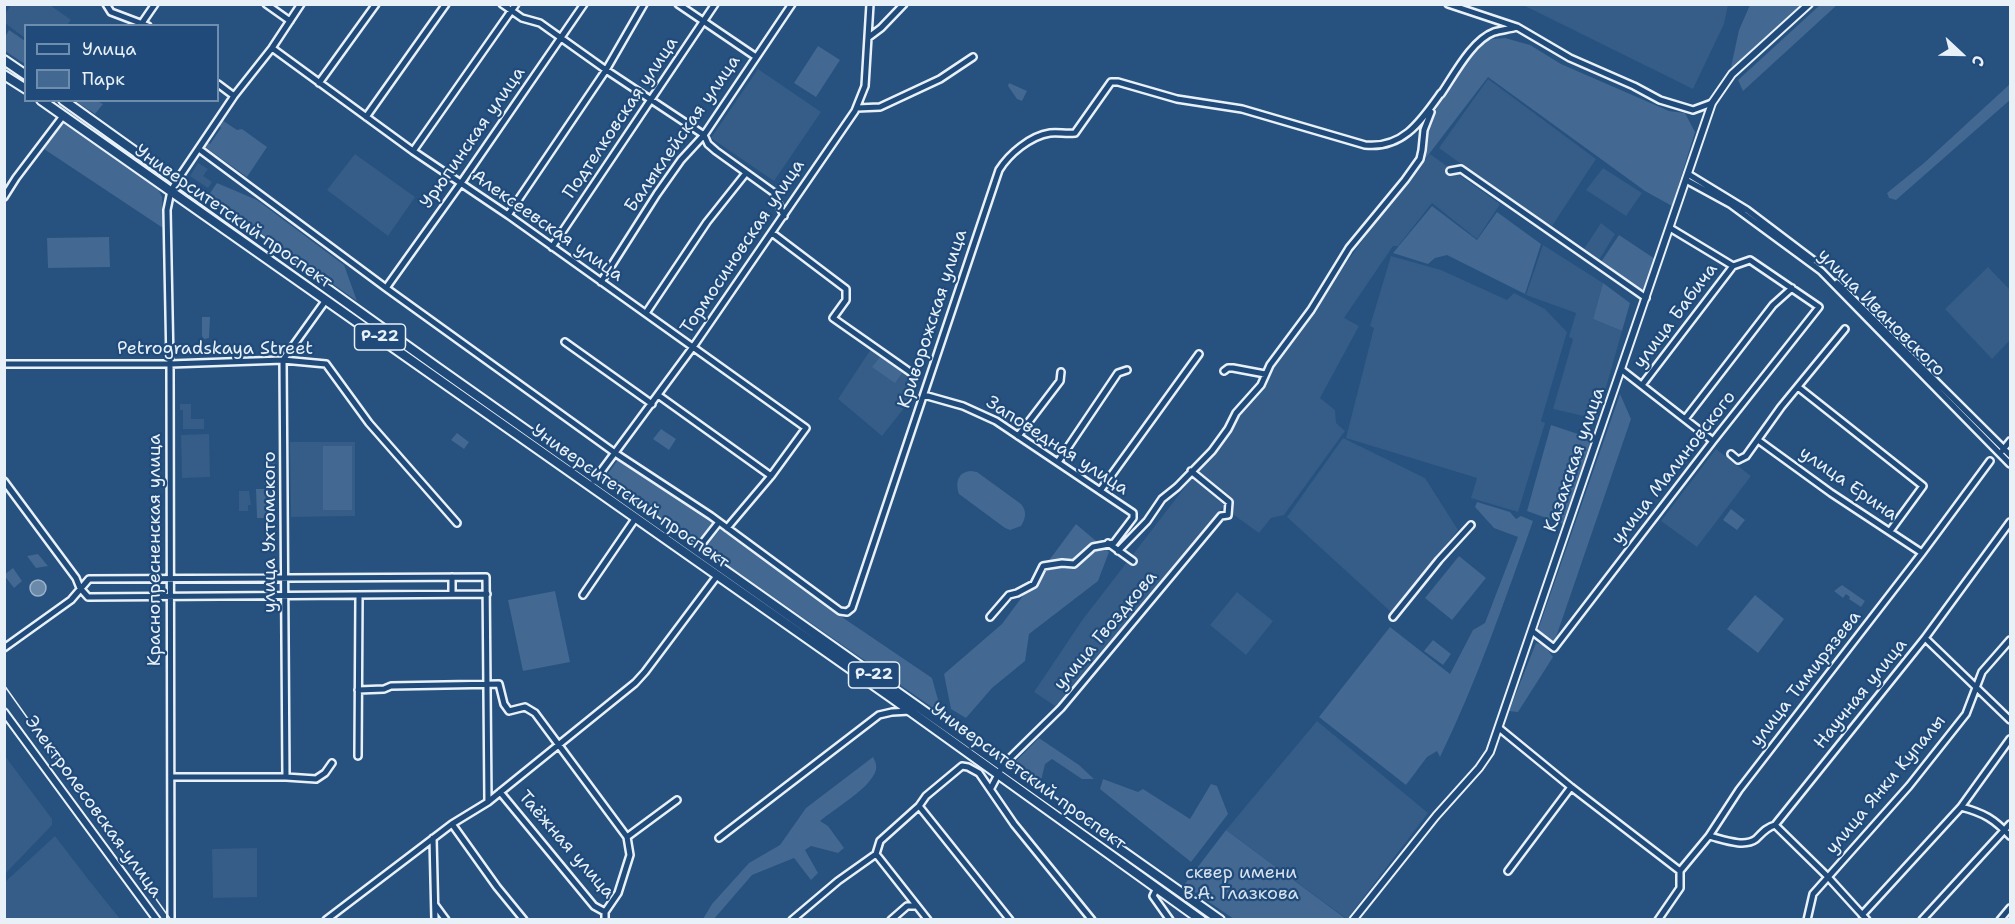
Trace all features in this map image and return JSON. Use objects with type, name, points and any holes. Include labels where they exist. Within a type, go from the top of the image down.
[{"type":"highway","points":[[4,60],[24,74]]},
{"type":"highway","points":[[4,75],[24,89]]},
{"type":"highway","name":"Университетский проспект","points":[[44,102],[910,711],[1201,920]]},
{"type":"highway","name":"Университетский проспект","points":[[66,102],[1220,920]]},
{"type":"highway","points":[[1092,842],[1091,835],[1098,833]]},
{"type":"main road","name":"Казахская улица","points":[[1353,920],[1490,752],[1712,103],[1732,74],[1809,4]]},
{"type":"main road","name":"Электролесовская улица","points":[[4,712],[157,920]]},
{"type":"street","points":[[106,4],[111,12],[145,24],[155,4]]},
{"type":"street","points":[[266,4],[290,21]]},
{"type":"street","name":"Краснопресненская улица","points":[[171,920],[170,364],[167,210],[171,191],[176,182],[234,96],[272,48],[301,4]]},
{"type":"street","points":[[319,83],[376,4]]},
{"type":"street","points":[[366,117],[446,4]]},
{"type":"street","points":[[502,4],[522,18],[540,22],[606,70],[704,135],[708,144],[773,192],[784,216]]},
{"type":"street","points":[[413,151],[516,4]]},
{"type":"street","name":"Урюпинская улица","points":[[386,288],[584,4]]},
{"type":"street","points":[[508,215],[606,70],[644,4]]},
{"type":"street","points":[[678,4],[756,57]]},
{"type":"street","name":"Подтелковская улица","points":[[552,247],[715,4]]},
{"type":"street","name":"Балыклейская улица","points":[[601,282],[657,194],[686,154],[704,135],[792,4]]},
{"type":"street","name":"Тормосиновская улица","points":[[590,487],[693,347],[857,108],[865,86],[870,4]]},
{"type":"street","points":[[869,37],[904,4]]},
{"type":"street","points":[[1448,4],[1517,27],[1570,58],[1660,100],[1693,110],[1712,103]]},
{"type":"street","points":[[1119,551],[1147,521],[1162,499],[1212,451],[1236,413],[1261,385],[1265,374],[1317,301],[1349,248],[1420,159],[1426,121],[1441,93],[1474,47],[1494,32],[1517,27]]},
{"type":"street","name":"Алексеевская улица","points":[[272,48],[413,151],[508,215],[806,428],[771,476]]},
{"type":"street","points":[[857,108],[880,106],[940,79],[974,57]]},
{"type":"street","name":"Криворожская улица","points":[[840,611],[847,612],[852,608],[999,170],[1010,156],[1029,142],[1048,134],[1071,134],[1078,130],[1110,82],[1118,82],[1177,99],[1242,109],[1357,143],[1379,147],[1393,143],[1408,133],[1420,122],[1441,93]]},
{"type":"street","points":[[219,85],[234,96]]},
{"type":"street","points":[[4,197],[63,116]]},
{"type":"street","name":"Университетский проспект","points":[[199,149],[386,288],[615,453],[719,522],[840,611]]},
{"type":"street","points":[[1450,171],[1461,169],[1646,298]]},
{"type":"street","points":[[646,313],[707,222],[746,173]]},
{"type":"street","name":"улица Ивановского","points":[[1687,177],[1730,204],[1821,271],[2001,451],[2010,464]]},
{"type":"street","points":[[1670,228],[1733,266],[1750,260],[1792,288],[1773,305],[1685,419]]},
{"type":"street","points":[[772,233],[846,289],[846,300],[833,318],[910,372]]},
{"type":"street","name":"улица Бабича","points":[[1642,385],[1733,266]]},
{"type":"street","name":"улица Малиновского","points":[[1532,631],[1554,648],[1819,307],[1792,288]]},
{"type":"street","points":[[283,360],[326,300]]},
{"type":"street","points":[[1731,454],[1738,460],[1742,459],[1845,329]]},
{"type":"street","points":[[565,342],[652,404]]},
{"type":"street","points":[[1100,491],[1199,354]]},
{"type":"street","name":"Petrogradskaya Street","points":[[4,364],[170,364],[283,360],[326,364],[369,423],[457,523]]},
{"type":"street","name":"улица Ухтомского","points":[[283,360],[286,777]]},
{"type":"street","points":[[1224,371],[1233,368],[1265,374]]},
{"type":"street","points":[[1058,462],[1118,372],[1127,370]]},
{"type":"street","points":[[1622,370],[1713,441]]},
{"type":"street","points":[[1018,436],[1060,381],[1062,372]]},
{"type":"street","points":[[1798,387],[1923,486],[1890,531]]},
{"type":"street","points":[[658,395],[771,476],[727,528]]},
{"type":"street","name":"Заповедная улица","points":[[924,395],[984,414],[1133,513],[1133,518],[1114,543],[1108,543]]},
{"type":"street","name":"улица Ерина","points":[[1758,440],[1922,553]]},
{"type":"street","points":[[2001,451],[2010,441]]},
{"type":"street","name":"улица Ивановского","points":[[2001,451],[2010,455]]},
{"type":"street","name":"улица Тимирязева","points":[[1658,920],[1680,888],[1680,872],[1709,836],[1739,790],[1990,461]]},
{"type":"street","name":"улица Гвоздкова","points":[[991,788],[1003,765],[1059,710],[1221,516],[1228,515],[1229,502],[1191,471]]},
{"type":"street","points":[[4,481],[88,597],[487,594]]},
{"type":"street","points":[[583,595],[635,519]]},
{"type":"street","points":[[697,550],[719,522]]},
{"type":"street","name":"Научная улица","points":[[1709,836],[1733,842],[1753,841],[1770,826],[1775,825],[1925,638],[2010,522]]},
{"type":"street","points":[[1393,617],[1471,525]]},
{"type":"street","points":[[990,617],[1009,595],[1034,584],[1043,566],[1074,564],[1093,547],[1108,543],[1133,561]]},
{"type":"street","points":[[4,648],[71,600],[89,579],[486,576],[488,802]]},
{"type":"street","points":[[326,920],[452,824],[488,802],[645,672],[717,576]]},
{"type":"street","points":[[452,577],[452,594]]},
{"type":"street","points":[[358,595],[358,756]]},
{"type":"street","points":[[1925,638],[1938,648],[1944,658],[2010,720]]},
{"type":"street","name":"улица Янки Купалы","points":[[1807,920],[1813,894],[1909,786],[1966,714],[1982,672],[2010,640]]},
{"type":"street","points":[[358,690],[384,689],[391,686],[499,684],[504,704],[509,711],[525,707],[535,713],[627,837],[630,855],[618,893],[605,912]]},
{"type":"street","points":[[718,838],[879,715],[910,711]]},
{"type":"street","points":[[1499,728],[1680,872]]},
{"type":"street","points":[[1775,825],[1827,876],[1864,917],[1961,807],[2010,739]]},
{"type":"street","points":[[171,777],[316,779],[325,773],[332,763]]},
{"type":"street","points":[[792,920],[838,881],[876,854],[880,841],[919,806],[926,796],[962,766],[973,769],[984,778],[1014,824],[1092,920]]},
{"type":"street","points":[[1508,871],[1571,787]]},
{"type":"street","name":"Таёжная улица","points":[[500,792],[594,906],[605,912],[605,920]]},
{"type":"street","points":[[627,837],[677,800]]},
{"type":"street","points":[[919,806],[1010,920]]},
{"type":"street","points":[[1961,807],[1980,812],[1993,819],[2010,836]]},
{"type":"street","points":[[452,824],[524,920]]},
{"type":"street","points":[[1922,920],[2010,824]]},
{"type":"street","points":[[433,838],[435,920]]},
{"type":"street","points":[[876,854],[928,920]]},
{"type":"street","points":[[1157,888],[1153,896],[1170,920]]},
{"type":"street","points":[[435,905],[447,920]]},
{"type":"street","points":[[891,920],[907,906],[917,906]]},
{"type":"street","points":[[2000,920],[2010,908]]},
{"type":"shaded area","points":[[11,5],[50,5],[71,20],[68,24],[24,24],[24,37],[5,23],[5,14]]},
{"type":"shaded area","points":[[1523,5],[1728,5],[1724,24],[1693,89]]},
{"type":"shaded area","points":[[758,69],[821,112],[774,181],[711,138]]},
{"type":"shaded area","points":[[1488,79],[1596,159],[1552,226],[1550,224],[1549,227],[1439,148]]},
{"type":"shaded area","points":[[355,154],[415,197],[388,236],[327,190]]},
{"type":"shaded area","points":[[1430,154],[1500,204],[1477,239],[1432,203],[1398,246],[1393,246],[1344,318],[1359,326],[1320,398],[1335,410],[1336,423],[1345,431],[1284,515],[1271,518],[1259,533],[1223,507],[1158,587],[1104,648],[1058,708],[1034,692],[1083,619],[1260,390],[1269,371],[1367,234]]},
{"type":"shaded area","points":[[198,163],[208,169],[203,176],[212,182],[208,188],[190,176]]},
{"type":"shaded area","points":[[1603,168],[1642,193],[1626,216],[1586,190]]},
{"type":"shaded area","points":[[1601,223],[1615,234],[1599,260],[1584,249]]},
{"type":"shaded area","points":[[1543,245],[1603,283],[1593,319],[1622,331],[1597,419],[1553,409],[1573,339],[1569,337],[1576,313],[1526,295]]},
{"type":"shaded area","points":[[1391,256],[1441,270],[1507,300],[1514,293],[1545,309],[1567,332],[1541,421],[1545,423],[1518,512],[1471,498],[1477,478],[1346,438],[1374,328],[1370,326]]},
{"type":"shaded area","points":[[1988,267],[2010,290],[2010,340],[1992,359],[1945,309]]},
{"type":"shaded area","points":[[875,343],[919,375],[912,398],[882,436],[838,399]]},
{"type":"shaded area","points":[[180,404],[191,404],[191,419],[204,419],[204,429],[183,429],[183,410],[180,410]]},
{"type":"shaded area","points":[[209,434],[210,477],[182,478],[181,435]]},
{"type":"shaded area","points":[[1343,438],[1425,478],[1458,530],[1391,612],[1287,517]]},
{"type":"shaded area","points":[[290,442],[355,442],[355,516],[291,517]]},
{"type":"shaded area","points":[[1716,449],[1751,476],[1697,547],[1661,521]]},
{"type":"shaded area","points":[[264,462],[275,462],[276,485],[264,485]]},
{"type":"shaded area","points":[[239,491],[249,491],[251,505],[248,505],[248,511],[239,511]]},
{"type":"shaded area","points":[[38,580],[44,582],[46,588],[44,594],[38,596],[32,594],[30,588],[32,582]]},
{"type":"shaded area","points":[[1237,592],[1273,621],[1246,655],[1210,625]]},
{"type":"shaded area","points":[[1317,721],[1428,813],[1347,919],[1226,830]]},
{"type":"shaded area","points":[[5,756],[52,819],[52,825],[5,874]]},
{"type":"shaded area","points":[[55,836],[120,919],[5,919],[5,882]]},
{"type":"shaded area","points":[[257,848],[257,897],[213,898],[212,849]]},
{"type":"green space","points":[[1750,5],[1805,5],[1740,64],[1731,67],[1739,30]]},
{"type":"green space","points":[[1820,5],[1837,5],[1743,91],[1738,80]]},
{"type":"green space","points":[[9,30],[24,40],[24,63],[5,51],[5,37]]},
{"type":"green space","points":[[1505,38],[1530,45],[1561,64],[1669,111],[1685,113],[1695,132],[1672,206],[1645,191],[1488,77],[1426,158],[1424,146],[1427,131],[1455,78],[1487,41]]},
{"type":"green space","points":[[818,46],[840,60],[816,97],[794,83]]},
{"type":"green space","points":[[1009,83],[1027,91],[1022,101],[1017,99],[1008,86]]},
{"type":"green space","points":[[2010,84],[2010,100],[1896,200],[1889,198],[1887,193],[1924,163]]},
{"type":"green space","points":[[77,102],[103,104],[95,114]]},
{"type":"green space","points":[[222,120],[237,130],[242,129],[267,147],[247,177],[205,147],[207,143],[210,144],[221,128],[219,125]]},
{"type":"green space","points":[[64,122],[158,189],[162,197],[163,228],[44,149]]},
{"type":"green space","points":[[217,183],[257,200],[344,265],[357,301],[208,196]]},
{"type":"green space","points":[[1432,206],[1477,240],[1497,212],[1541,244],[1525,294],[1447,255],[1435,258],[1428,264],[1393,253]]},
{"type":"green space","points":[[1619,235],[1655,259],[1644,291],[1601,262]]},
{"type":"green space","points":[[109,237],[110,267],[48,268],[47,238]]},
{"type":"green space","points":[[1603,283],[1630,303],[1622,331],[1593,319]]},
{"type":"green space","points":[[202,317],[210,317],[209,338],[204,339],[202,336]]},
{"type":"green space","points":[[881,356],[903,372],[895,383],[872,367]]},
{"type":"green space","points":[[1620,394],[1631,419],[1554,643],[1538,630]]},
{"type":"green space","points":[[1551,425],[1593,439],[1563,524],[1527,511]]},
{"type":"green space","points":[[661,429],[676,439],[669,450],[653,439]]},
{"type":"green space","points":[[457,433],[469,442],[464,449],[451,440]]},
{"type":"green space","points":[[323,446],[352,446],[352,510],[323,510]]},
{"type":"green space","points":[[617,461],[621,461],[715,524],[698,545],[608,480],[607,475]]},
{"type":"green space","points":[[971,471],[977,472],[1021,504],[1025,515],[1021,526],[1010,530],[1005,528],[959,494],[957,485],[960,476]]},
{"type":"green space","points":[[256,489],[274,489],[275,518],[257,518]]},
{"type":"green space","points":[[1477,502],[1510,512],[1516,519],[1521,516],[1533,521],[1478,670],[1440,757],[1437,751],[1427,757],[1406,785],[1319,717],[1390,627],[1450,674],[1473,630],[1485,623],[1518,537],[1494,528],[1475,507]]},
{"type":"green space","points":[[1731,509],[1745,520],[1737,530],[1723,520]]},
{"type":"green space","points":[[1076,524],[1109,552],[1098,581],[1029,634],[1025,661],[992,688],[966,718],[951,709],[944,674],[1002,624]]},
{"type":"green space","points":[[722,527],[839,615],[932,678],[942,714],[704,549]]},
{"type":"green space","points":[[38,554],[48,566],[36,568],[27,556]]},
{"type":"green space","points":[[1459,556],[1486,578],[1452,620],[1425,598]]},
{"type":"green space","points":[[13,568],[22,581],[14,588],[4,575]]},
{"type":"green space","points":[[1842,585],[1865,601],[1861,607],[1849,599],[1850,597],[1846,594],[1843,598],[1834,591]]},
{"type":"green space","points":[[555,591],[570,662],[523,671],[508,600]]},
{"type":"green space","points":[[1755,595],[1784,619],[1758,653],[1727,629]]},
{"type":"green space","points":[[1433,640],[1451,654],[1443,665],[1424,651]]},
{"type":"green space","points":[[1536,643],[1544,645],[1553,657],[1518,712],[1509,711]]},
{"type":"green space","points":[[1039,738],[1079,765],[1094,779],[1082,779],[1052,759],[1045,764],[1041,781],[1014,763]]},
{"type":"green space","points":[[873,757],[876,770],[873,777],[851,798],[820,821],[828,826],[844,848],[838,853],[811,846],[805,850],[818,873],[811,880],[794,858],[752,875],[714,919],[703,919],[712,904],[749,863],[780,845],[806,808]]},
{"type":"green space","points":[[1103,779],[1138,792],[1143,789],[1190,819],[1211,784],[1217,786],[1228,814],[1191,862],[1100,789]]},
{"type":"green space","name":"сквер имени В.А. Глазкова","points":[[1226,830],[1346,919],[1234,919],[1184,885]]},
{"type":"tram line","points":[[4,685],[171,920]]}]
